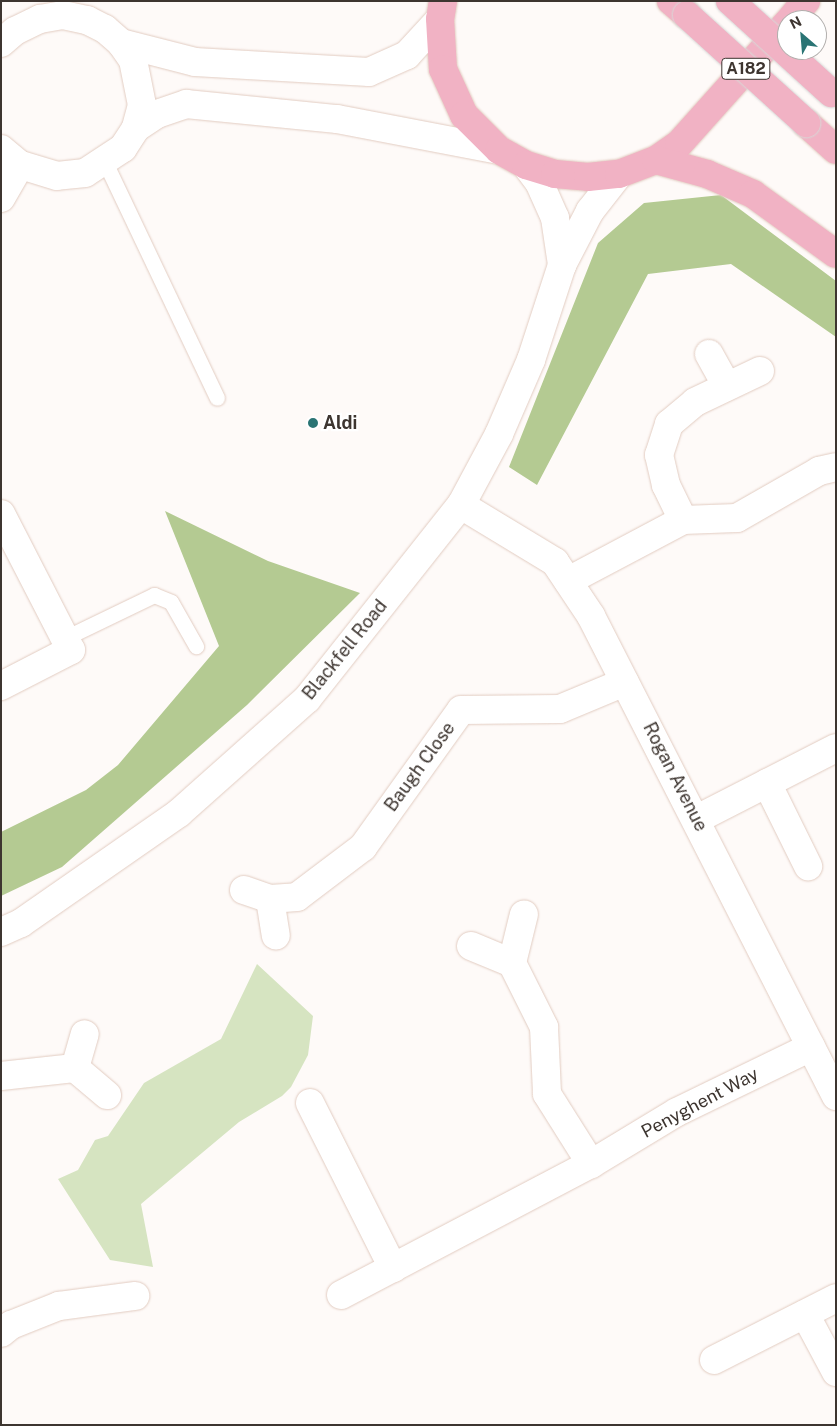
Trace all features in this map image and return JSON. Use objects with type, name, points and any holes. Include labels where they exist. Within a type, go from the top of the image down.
[{"type":"main road","name":"A182","points":[[730,1],[834,95]]},
{"type":"main road","name":"A182","points":[[679,8],[836,150]]},
{"type":"main road","points":[[441,10],[443,69],[464,114],[499,150],[526,165],[555,174],[588,177],[619,174],[656,160],[699,125],[777,35]]},
{"type":"main road","points":[[656,160],[707,174],[753,194],[836,254]]},
{"type":"street","points":[[1,43],[14,31],[64,8],[105,29],[121,43],[133,60],[141,87],[142,105],[136,128],[123,148],[105,162],[85,173],[57,176],[11,157],[1,198]]},
{"type":"street","points":[[121,43],[195,62],[369,72],[407,55],[441,10]]},
{"type":"street","points":[[136,128],[157,114],[186,104],[337,119],[499,150]]},
{"type":"street","name":"Blackfell Road","points":[[526,165],[542,188],[555,218],[562,265]]},
{"type":"street","name":"Blackfell Road","points":[[1,932],[21,923],[179,813],[307,699],[461,505],[499,434],[531,360],[562,265],[590,211],[619,174]]},
{"type":"street","points":[[709,354],[727,386]]},
{"type":"street","points":[[683,520],[666,486],[659,455],[669,424],[695,402],[760,371]]},
{"type":"street","points":[[568,581],[683,520],[737,518],[819,471],[836,467]]},
{"type":"street","name":"Rogan Avenue","points":[[461,505],[555,562],[591,616],[697,819],[836,1096]]},
{"type":"street","points":[[1,514],[71,650],[1,686]]},
{"type":"street","name":"Baugh Close","points":[[244,890],[270,899],[297,897],[363,847],[461,710],[560,709],[625,682]]},
{"type":"street","points":[[697,819],[836,748]]},
{"type":"street","points":[[767,784],[808,866]]},
{"type":"street","points":[[270,899],[276,936]]},
{"type":"street","points":[[524,914],[512,963],[544,1027],[547,1094],[591,1164]]},
{"type":"street","points":[[471,946],[512,963]]},
{"type":"street","points":[[75,1068],[85,1034]]},
{"type":"street","name":"Penyghent Way","points":[[341,1294],[591,1164],[677,1112],[811,1047]]},
{"type":"street","points":[[1,1076],[75,1068],[107,1095]]},
{"type":"street","points":[[310,1103],[394,1268]]},
{"type":"street","points":[[1,1333],[11,1325],[59,1306],[135,1296]]},
{"type":"street","points":[[714,1360],[836,1298]]},
{"type":"street","points":[[805,1314],[836,1372]]},
{"type":"lane","points":[[105,162],[217,398]]},
{"type":"lane","points":[[65,638],[154,595],[171,602],[196,646]]},
{"type":"green space","points":[[721,195],[836,281],[836,337],[731,264],[648,274],[537,485],[509,467],[598,243],[644,203]]},
{"type":"green space","points":[[165,511],[268,561],[360,593],[247,705],[62,867],[1,896],[1,832],[86,790],[118,765],[219,646]]},
{"type":"green space","points":[[257,964],[313,1016],[308,1055],[291,1087],[282,1096],[239,1122],[141,1204],[153,1267],[110,1260],[58,1179],[78,1170],[95,1140],[108,1136],[144,1083],[221,1039]]},
{"type":"place","name":"Aldi","points":[[313,423]]}]
